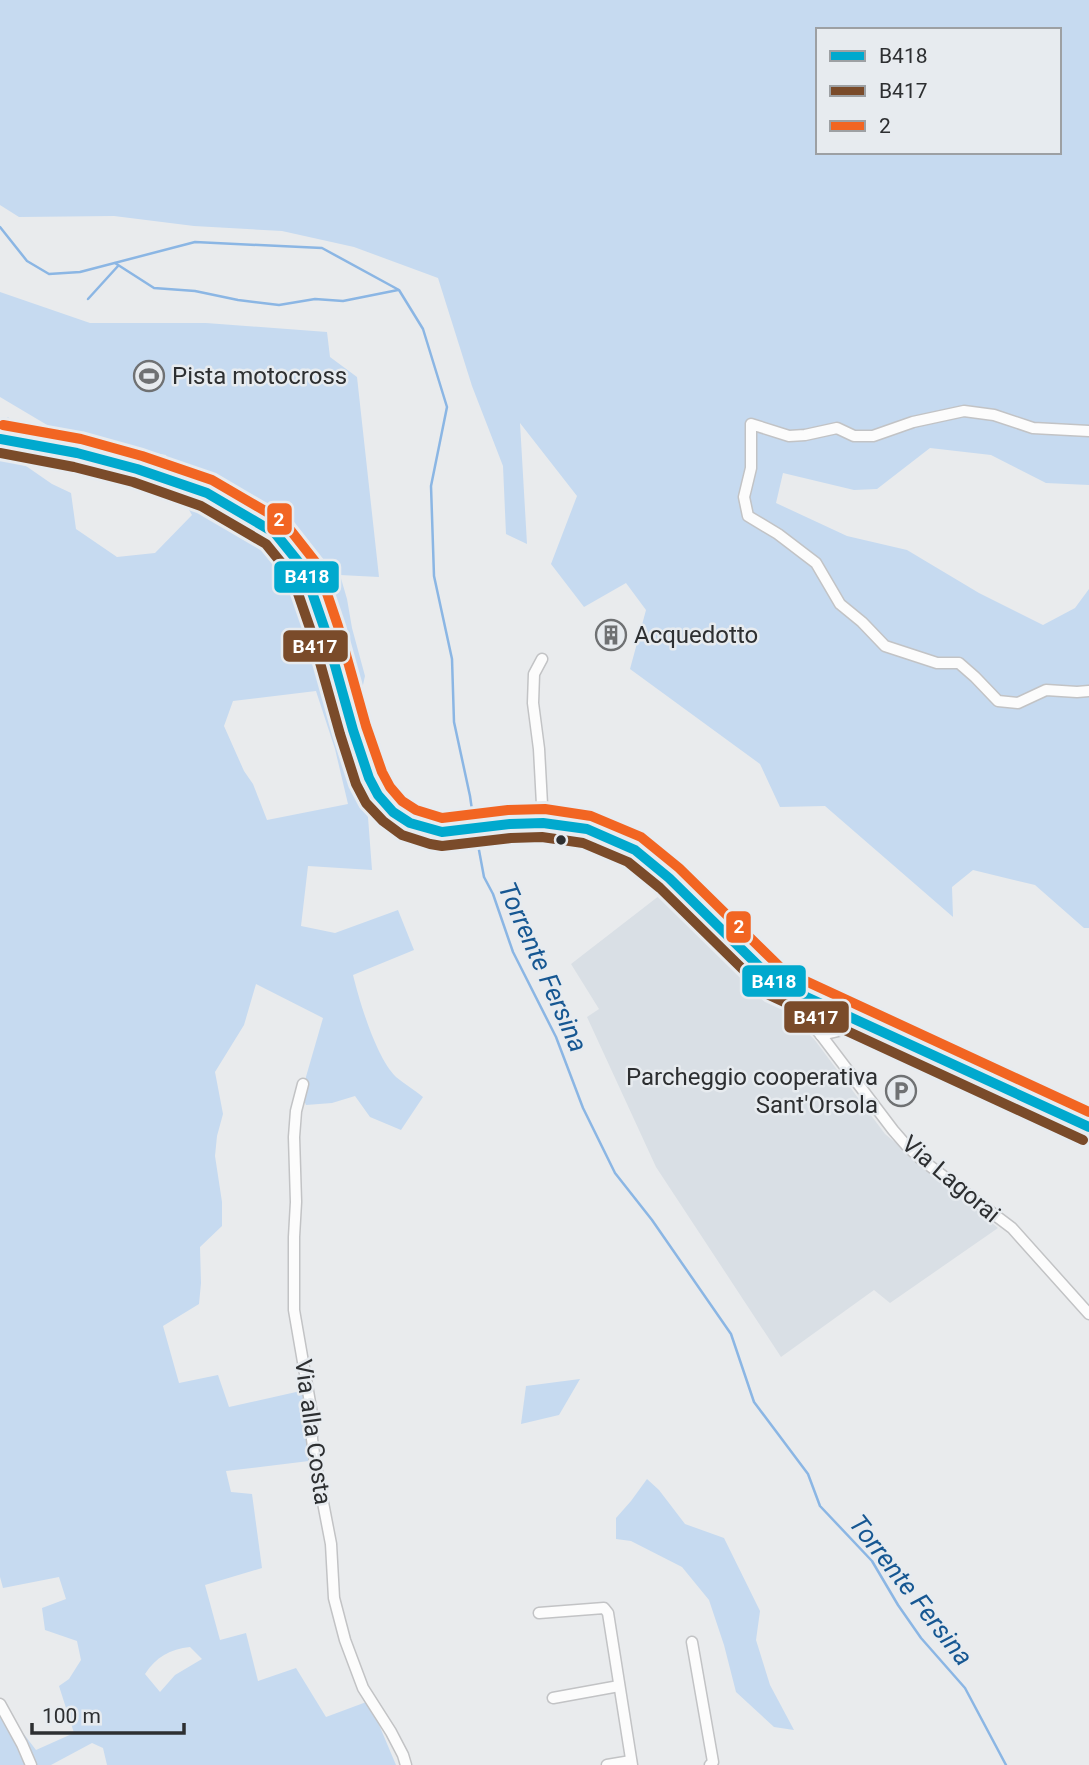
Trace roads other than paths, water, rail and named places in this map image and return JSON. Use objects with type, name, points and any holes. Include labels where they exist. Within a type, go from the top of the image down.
[{"type":"main road","points":[[0,439],[77,453],[137,470]]},
{"type":"main road","name":"Via Lagorai","points":[[275,533],[304,569],[369,778],[378,795],[393,812],[410,823],[442,832],[543,823],[587,829],[635,850],[669,878],[776,983],[1089,1128]]},
{"type":"street","points":[[1089,431],[1033,428],[994,415],[964,411],[913,422],[873,436],[854,436],[838,428],[789,436],[751,424],[751,468],[744,498],[748,516],[778,534],[816,563],[840,604],[862,621],[885,646],[937,663],[958,663],[998,701],[1018,704],[1046,691],[1089,691]]},
{"type":"street","points":[[542,659],[534,674],[533,703],[539,749],[543,823]]},
{"type":"street","name":"Via Lagorai","points":[[776,983],[821,1035],[906,1145],[1012,1228],[1089,1314]]},
{"type":"street","points":[[821,1035],[832,1009]]},
{"type":"street","name":"Via Lagorai","points":[[821,1035],[848,1029],[869,1037],[886,1034]]},
{"type":"street","name":"Via alla Costa","points":[[303,1084],[296,1111],[294,1137],[294,1310],[312,1414],[312,1438],[331,1544],[334,1598],[345,1640],[363,1688],[391,1732],[406,1765]]},
{"type":"street","points":[[538,1613],[604,1608],[608,1613],[631,1763],[607,1765]]},
{"type":"street","points":[[692,1642],[713,1762],[710,1765]]},
{"type":"street","points":[[553,1698],[619,1686]]},
{"type":"street","points":[[0,1704],[31,1765]]},
{"type":"waterway","name":"Torrente Fersina","points":[[0,227],[27,261],[49,274],[80,272],[195,242],[322,248],[399,290],[423,329],[447,407],[431,486],[434,576],[452,659],[454,722],[474,824]]},
{"type":"waterway","points":[[115,263],[154,288],[195,291],[279,305],[315,299],[343,301],[398,290]]},
{"type":"waterway","points":[[88,299],[118,266]]},
{"type":"waterway","points":[[8,419],[11,431]]},
{"type":"waterway","name":"Torrente Fersina","points":[[476,834],[484,877],[493,894],[513,952],[556,1037],[583,1108],[615,1173],[652,1220],[731,1334],[754,1402],[808,1474],[820,1506],[872,1561],[921,1638],[965,1688],[1006,1765]]},
{"type":"tunnel","points":[[137,469],[207,493],[275,533]]},
{"type":"place","name":"Pista motocross","points":[[149,376]]},
{"type":"place","name":"Acquedotto","points":[[611,635]]},
{"type":"place","name":"Parcheggio cooperativa Sant'Orsola","points":[[901,1091]]}]
